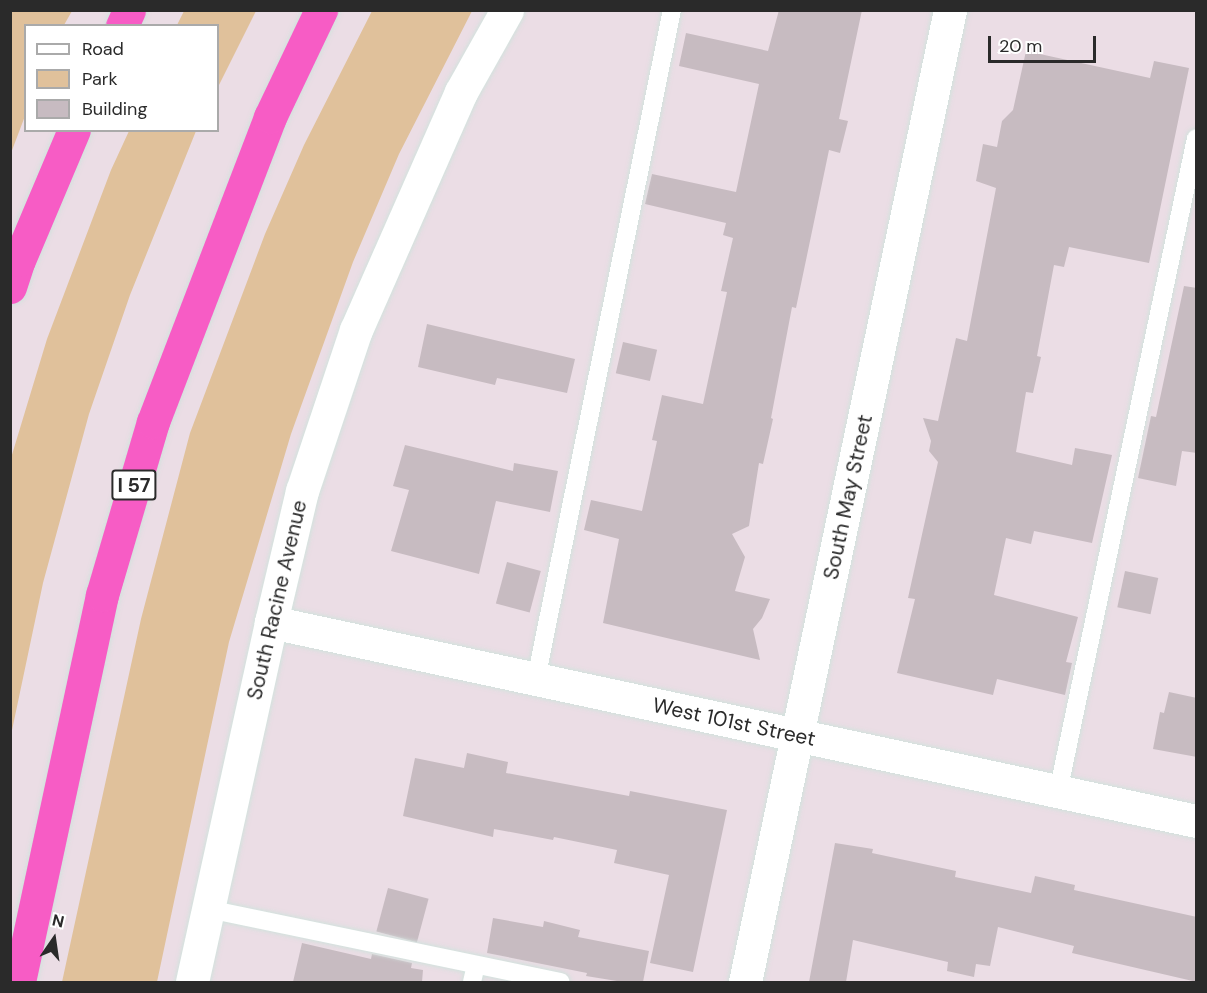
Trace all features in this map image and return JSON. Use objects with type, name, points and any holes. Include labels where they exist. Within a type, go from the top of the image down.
[{"type":"highway","points":[[123,24],[129,10]]},
{"type":"highway","name":"I 57","points":[[19,982],[102,595],[153,422],[270,117],[321,10]]},
{"type":"highway","points":[[10,288],[73,132]]},
{"type":"street","name":"South Racine Avenue","points":[[192,982],[302,491],[356,330],[461,92],[507,10]]},
{"type":"street","name":"South May Street","points":[[745,982],[950,10]]},
{"type":"street","name":"West 101st Street","points":[[271,622],[1197,821]]},
{"type":"lane","points":[[536,679],[672,10]]},
{"type":"lane","points":[[1058,792],[1197,138]]},
{"type":"lane","points":[[208,909],[474,974],[561,982]]},
{"type":"green space","points":[[11,10],[72,11],[65,24],[24,24],[24,119],[11,153]]},
{"type":"green space","points":[[184,11],[256,11],[219,85],[219,24],[178,24]]},
{"type":"green space","points":[[372,11],[472,11],[399,154],[353,262],[291,434],[229,642],[157,982],[62,982],[141,619],[190,433],[265,234],[304,145]]},
{"type":"green space","points":[[129,132],[196,132],[130,295],[89,414],[43,583],[11,735],[11,458],[47,339],[111,170]]},
{"type":"building","points":[[779,10],[862,10],[839,119],[848,121],[840,153],[829,150],[796,308],[792,307],[771,418],[773,419],[763,464],[759,463],[749,526],[732,534],[745,557],[735,591],[770,599],[762,618],[753,629],[760,660],[603,623],[619,539],[584,530],[591,500],[642,511],[657,441],[652,440],[662,395],[703,404],[727,292],[721,291],[733,238],[723,235],[726,223],[645,204],[652,174],[736,192],[759,84],[679,66],[686,33],[768,51]]},
{"type":"building","points":[[1026,51],[1150,78],[1154,61],[1189,68],[1149,263],[1069,247],[1064,267],[1054,265],[1037,356],[1041,357],[1033,393],[1026,392],[1016,452],[1072,465],[1075,448],[1112,455],[1092,543],[1034,531],[1031,544],[1006,538],[994,595],[1078,617],[1066,662],[1072,663],[1065,695],[997,679],[993,695],[897,673],[915,599],[908,598],[938,462],[929,451],[931,441],[923,418],[938,421],[956,338],[967,341],[996,188],[976,181],[983,144],[997,147],[1002,121],[1013,110]]},
{"type":"building","points":[[1184,286],[1197,288],[1197,453],[1182,451],[1176,486],[1138,478],[1151,416],[1156,417]]},
{"type":"building","points":[[427,324],[575,359],[567,393],[497,378],[495,385],[418,367]]},
{"type":"building","points":[[623,342],[657,350],[650,381],[616,373]]},
{"type":"building","points":[[405,445],[513,471],[514,463],[558,471],[550,512],[496,501],[479,574],[391,551],[409,490],[393,486]]},
{"type":"building","points":[[507,562],[541,571],[530,613],[496,604]]},
{"type":"building","points":[[1125,571],[1158,578],[1151,614],[1117,607]]},
{"type":"building","points":[[1169,692],[1197,698],[1197,757],[1153,749],[1160,712],[1164,713]]},
{"type":"building","points":[[467,753],[508,762],[506,773],[629,796],[630,791],[727,810],[693,972],[650,963],[669,875],[614,863],[617,850],[554,837],[553,840],[494,829],[493,837],[403,816],[415,758],[464,768]]},
{"type":"building","points":[[835,843],[873,849],[872,853],[956,871],[955,877],[1031,893],[1035,876],[1075,885],[1074,890],[1197,917],[1197,982],[1072,953],[1074,946],[998,927],[990,966],[976,964],[974,977],[947,971],[948,962],[853,940],[846,982],[809,982]]},
{"type":"building","points":[[388,888],[429,899],[417,942],[376,931]]},
{"type":"building","points":[[493,918],[543,927],[544,921],[580,930],[578,937],[649,951],[643,982],[623,982],[586,976],[587,973],[487,953]]},
{"type":"building","points":[[302,943],[371,959],[372,954],[412,963],[411,968],[423,970],[422,982],[293,982]]}]
